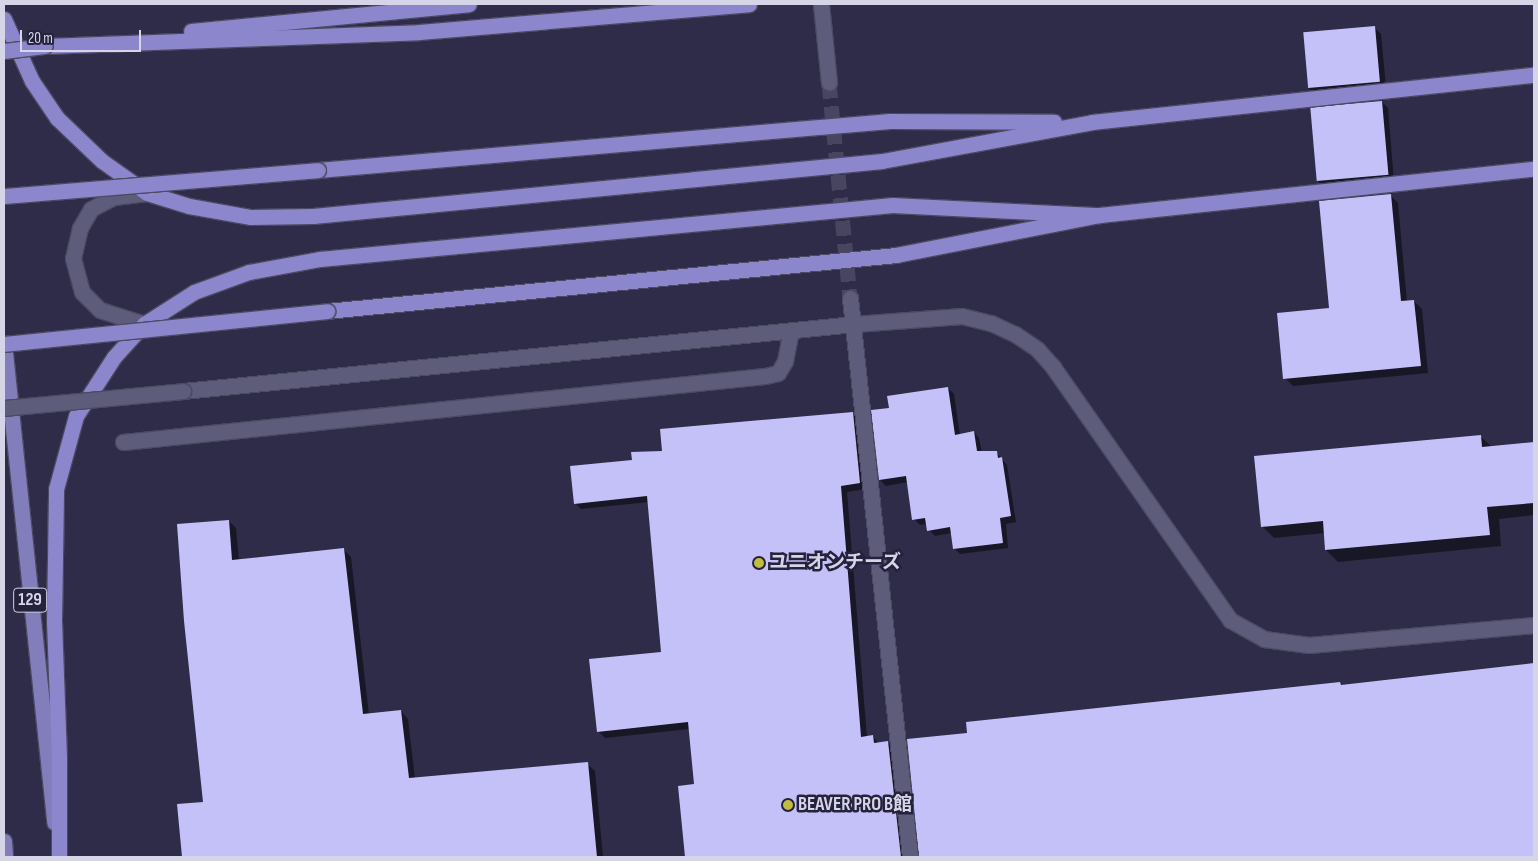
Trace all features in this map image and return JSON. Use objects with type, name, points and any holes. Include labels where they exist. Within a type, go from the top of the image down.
[{"type":"highway","points":[[4,51],[468,4]]},
{"type":"highway","points":[[45,46],[419,32],[749,4]]},
{"type":"highway","points":[[4,19],[32,80],[57,118],[102,161],[147,193],[189,206],[251,217],[314,216],[882,160],[1092,122],[1534,75]]},
{"type":"highway","points":[[4,196],[890,121],[1092,122]]},
{"type":"highway","points":[[4,344],[896,255],[1100,215],[1534,169]]},
{"type":"highway","points":[[58,857],[59,757],[54,622],[56,489],[76,416],[114,357],[144,324],[194,292],[249,272],[320,259],[892,205],[1100,215]]},
{"type":"highway","name":"129","points":[[4,344],[58,857]]},
{"type":"highway","points":[[4,841],[6,857]]},
{"type":"street","points":[[820,4],[829,83]]},
{"type":"street","points":[[144,324],[100,310],[82,292],[73,258],[80,228],[90,209],[114,198],[147,193]]},
{"type":"street","points":[[850,298],[910,857]]},
{"type":"street","points":[[4,408],[854,324],[962,316],[991,323],[1015,334],[1037,349],[1053,367],[1230,620],[1264,639],[1309,645],[1534,625]]},
{"type":"street","points":[[123,442],[765,376],[778,373],[785,361],[792,331]]},
{"type":"building","points":[[1375,26],[1380,82],[1308,88],[1303,32]]},
{"type":"building","points":[[1382,101],[1388,175],[1317,181],[1310,107]]},
{"type":"building","points":[[1391,194],[1401,301],[1414,300],[1421,366],[1283,379],[1277,313],[1329,308],[1319,201]]},
{"type":"building","points":[[948,387],[955,435],[974,431],[977,451],[997,451],[998,458],[1002,457],[1011,516],[1000,518],[1003,543],[953,549],[950,527],[927,531],[925,518],[912,520],[906,476],[879,480],[871,410],[889,408],[887,396]]},
{"type":"building","points":[[853,412],[860,483],[841,486],[861,737],[873,735],[874,743],[888,741],[901,857],[685,857],[678,786],[694,784],[688,722],[597,732],[589,659],[661,652],[647,496],[574,504],[570,466],[632,460],[631,452],[662,451],[660,429]]},
{"type":"building","points":[[1481,435],[1482,447],[1534,442],[1534,503],[1487,507],[1490,535],[1325,550],[1323,521],[1261,527],[1254,456]]},
{"type":"building","points":[[229,520],[232,560],[344,548],[363,714],[401,710],[409,778],[588,762],[597,857],[182,857],[177,804],[203,802],[184,621],[177,524]]},
{"type":"building","points":[[1534,663],[1534,857],[919,857],[907,739],[967,733],[966,722],[1340,682],[1341,685]]},
{"type":"tunnel","points":[[829,83],[850,298]]},
{"type":"place","name":"ユニオンチーズ","points":[[759,563]]},
{"type":"place","name":"BEAVER PRO B館","points":[[788,805]]}]
